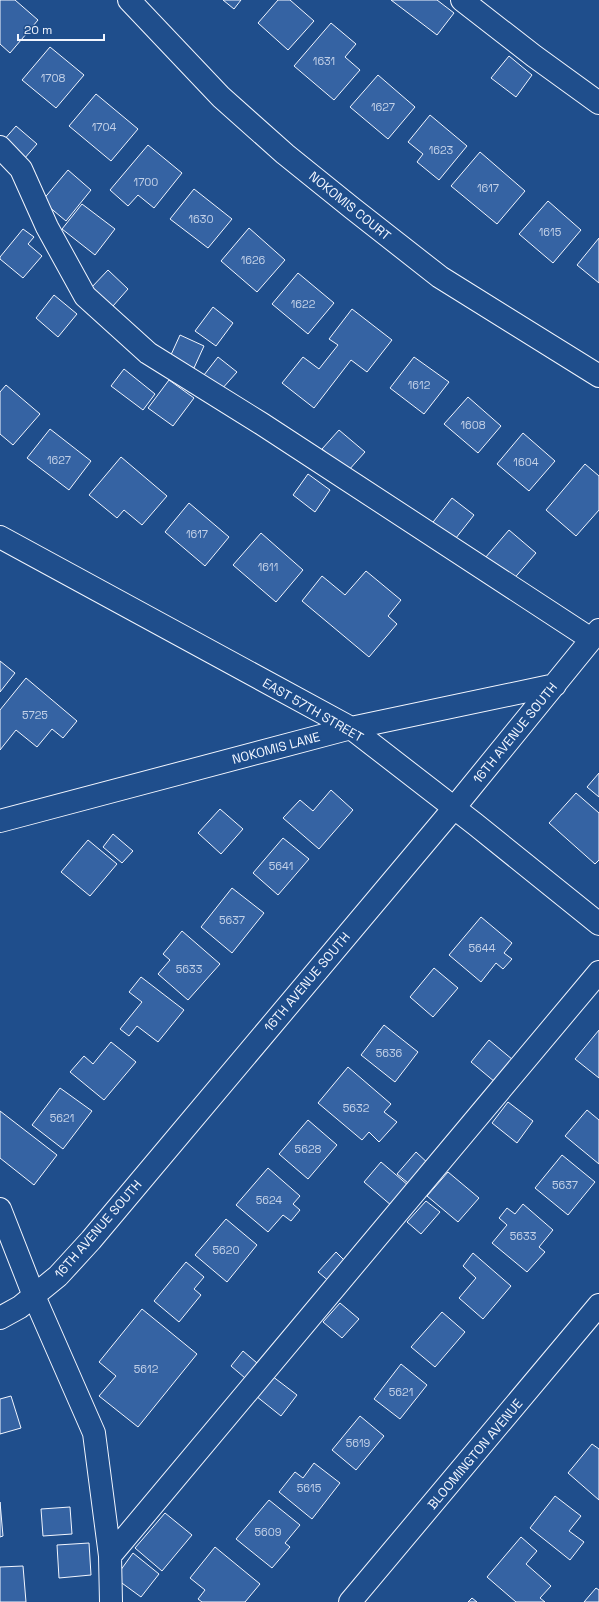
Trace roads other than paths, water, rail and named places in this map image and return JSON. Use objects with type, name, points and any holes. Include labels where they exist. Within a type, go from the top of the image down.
[{"type":"street","name":"NOKOMIS COURT","points":[[129,0],[221,97],[285,154],[352,208],[440,277],[599,376]]},
{"type":"street","points":[[462,0],[534,56],[599,103]]},
{"type":"street","points":[[0,147],[20,169],[47,227],[85,296],[148,353],[595,635]]},
{"type":"street","name":"EAST 57TH STREET","points":[[0,537],[351,728],[599,924]]},
{"type":"street","name":"16TH AVENUE SOUTH","points":[[0,1318],[34,1296],[58,1276],[91,1240],[454,808],[595,635]]},
{"type":"street","name":"NOKOMIS LANE","points":[[0,821],[351,728],[554,684]]},
{"type":"street","points":[[110,1556],[599,972]]},
{"type":"street","points":[[0,1209],[34,1296],[94,1433],[110,1556],[111,1602]]},
{"type":"street","name":"BLOOMINGTON AVENUE","points":[[350,1602],[599,1305]]}]
